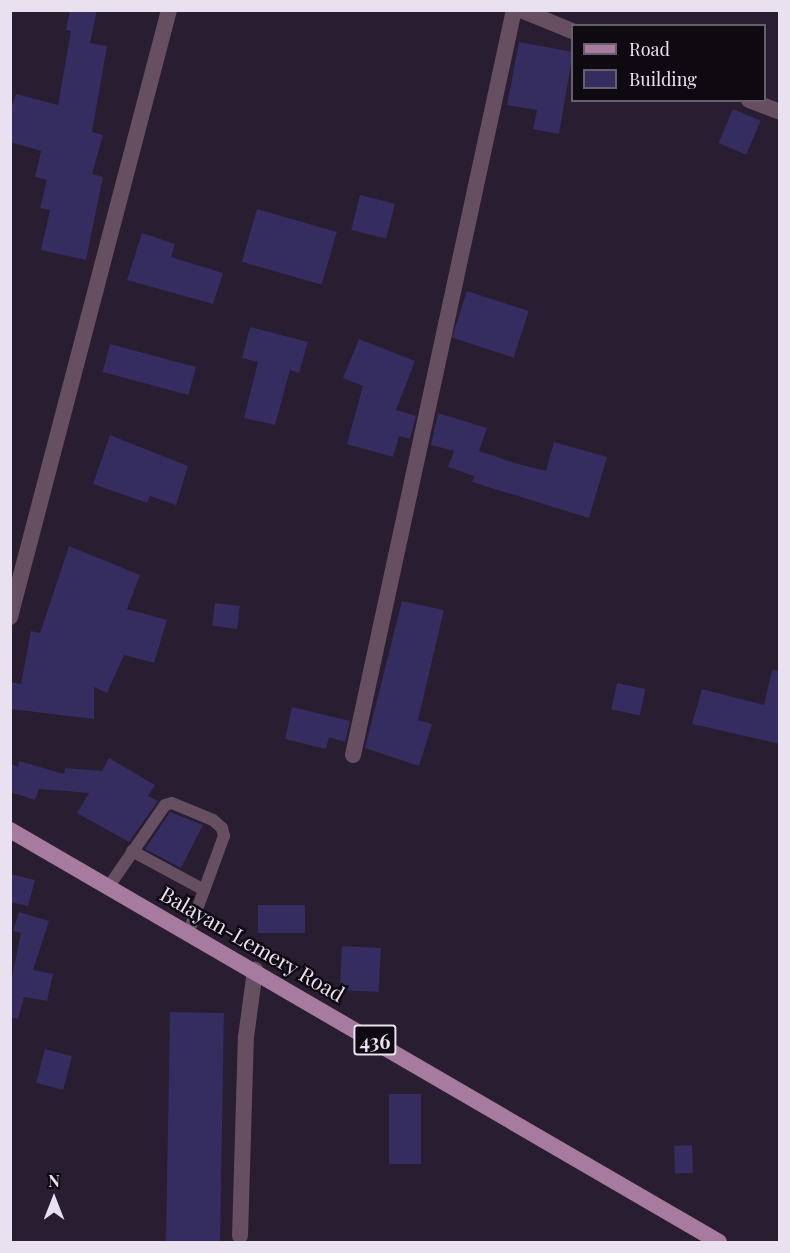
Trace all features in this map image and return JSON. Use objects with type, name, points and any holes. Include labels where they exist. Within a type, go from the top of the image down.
[{"type":"main road","name":"Balayan-Lemery Road","points":[[10,830],[189,931],[719,1242]]},
{"type":"street","points":[[10,617],[169,10]]},
{"type":"street","points":[[353,755],[514,10]]},
{"type":"street","points":[[521,10],[571,30]]},
{"type":"street","points":[[754,102],[780,112]]},
{"type":"street","points":[[240,1236],[246,1037],[255,970]]},
{"type":"lane","points":[[109,886],[165,805],[172,803],[213,820],[222,828],[224,836],[189,931]]},
{"type":"lane","points":[[132,851],[204,890]]},
{"type":"building","points":[[70,10],[97,10],[90,43],[107,46],[92,132],[103,135],[92,174],[103,177],[86,260],[41,250],[50,210],[40,208],[47,180],[35,177],[41,151],[10,142],[10,112],[16,94],[58,105],[71,31],[66,30]]},
{"type":"building","points":[[519,42],[571,52],[559,134],[533,129],[537,110],[507,105]]},
{"type":"building","points":[[733,109],[761,121],[746,155],[719,143]]},
{"type":"building","points":[[360,195],[395,204],[386,239],[351,230]]},
{"type":"building","points":[[257,209],[337,232],[322,285],[242,262]]},
{"type":"building","points":[[142,233],[175,244],[171,257],[223,273],[213,304],[127,280]]},
{"type":"building","points":[[467,291],[529,311],[514,358],[452,338]]},
{"type":"building","points":[[250,327],[308,342],[299,373],[290,370],[275,425],[244,418],[258,362],[242,358]]},
{"type":"building","points":[[359,339],[415,361],[396,410],[416,416],[410,439],[399,436],[393,457],[347,444],[363,386],[343,378]]},
{"type":"building","points":[[110,344],[196,367],[188,395],[102,372]]},
{"type":"building","points":[[438,413],[487,428],[479,451],[518,464],[546,471],[554,442],[607,457],[589,518],[472,482],[474,476],[448,467],[454,451],[431,445]]},
{"type":"building","points":[[110,435],[188,466],[176,505],[150,496],[147,503],[93,484]]},
{"type":"building","points":[[69,546],[140,575],[127,609],[167,620],[154,663],[124,655],[107,693],[94,687],[94,719],[10,709],[10,682],[21,684],[31,631],[40,633]]},
{"type":"building","points":[[402,601],[444,610],[418,720],[432,724],[419,766],[365,748]]},
{"type":"building","points":[[215,603],[240,606],[237,629],[212,626]]},
{"type":"building","points":[[772,670],[780,671],[780,744],[692,724],[702,689],[764,705]]},
{"type":"building","points":[[617,683],[645,689],[640,715],[611,709]]},
{"type":"building","points":[[292,707],[350,721],[345,742],[329,737],[326,749],[285,739]]},
{"type":"building","points":[[109,758],[155,785],[148,796],[158,801],[129,842],[77,813],[89,793],[39,789],[35,800],[10,792],[10,763],[18,767],[19,761],[64,774],[65,768],[102,771]]},
{"type":"building","points":[[170,812],[203,825],[181,868],[145,849]]},
{"type":"building","points":[[10,874],[35,880],[28,906],[10,902]]},
{"type":"building","points":[[258,905],[305,905],[305,933],[258,933]]},
{"type":"building","points":[[19,912],[49,921],[33,970],[53,974],[47,1001],[24,997],[18,1019],[10,1017],[10,987],[21,933],[13,931]]},
{"type":"building","points":[[342,946],[381,948],[379,992],[340,990]]},
{"type":"building","points":[[170,1012],[224,1013],[220,1242],[166,1242]]},
{"type":"building","points":[[45,1049],[72,1056],[63,1090],[36,1083]]},
{"type":"building","points":[[389,1094],[421,1094],[421,1164],[389,1164]]},
{"type":"building","points":[[692,1145],[693,1173],[675,1174],[674,1146]]}]
